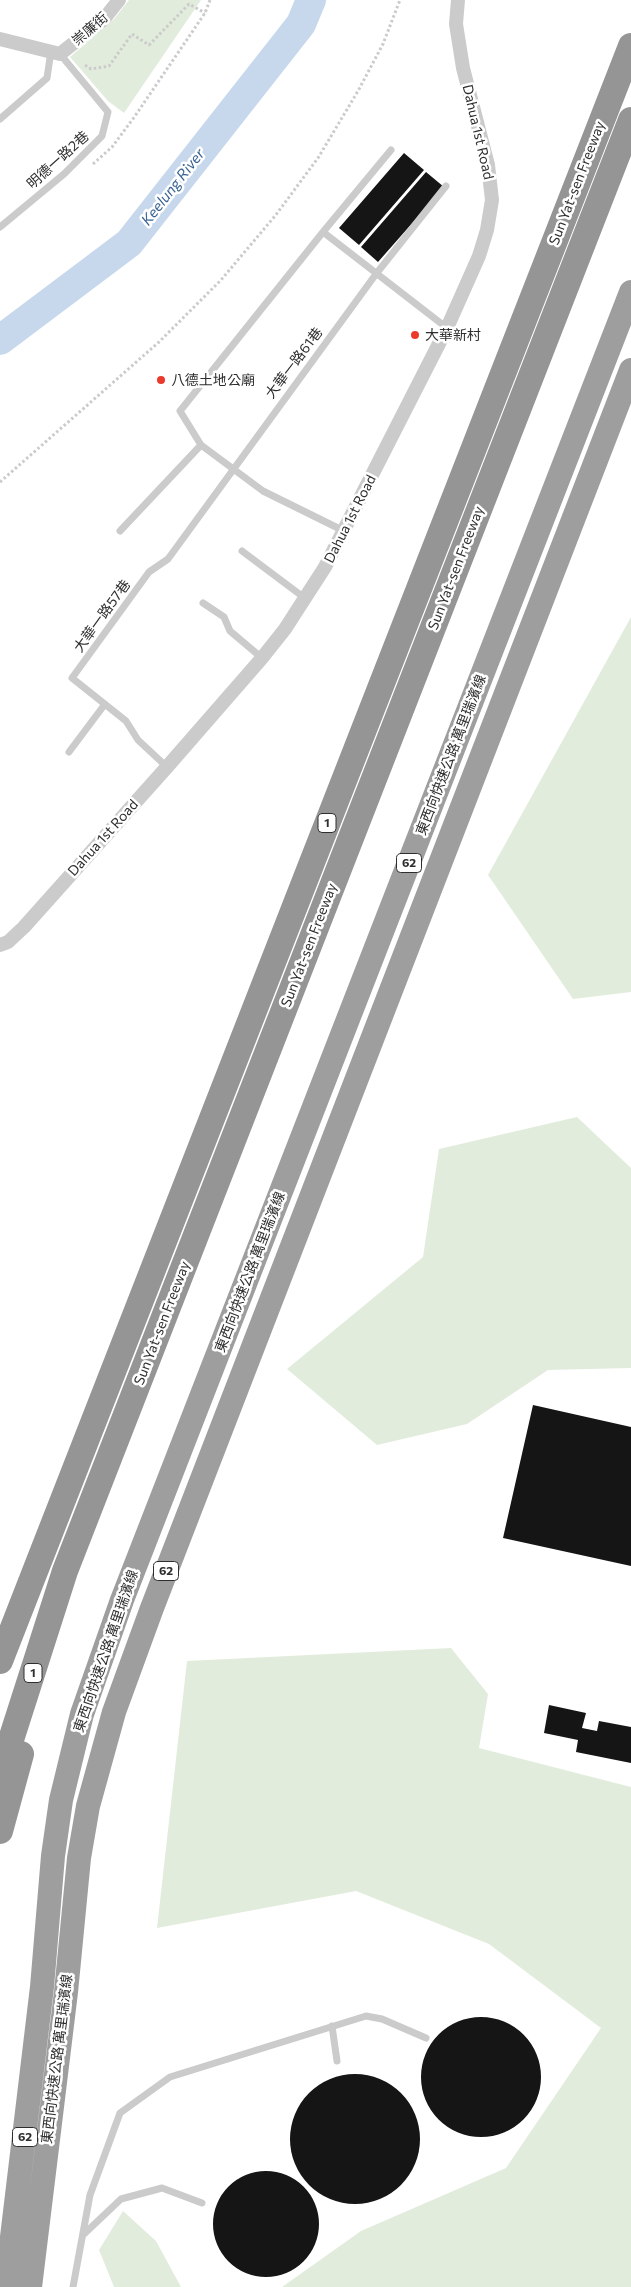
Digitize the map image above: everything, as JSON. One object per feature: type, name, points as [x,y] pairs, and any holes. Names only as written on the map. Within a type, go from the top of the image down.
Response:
[{"type":"highway","name":"Sun Yat-sen Freeway","points":[[0,1661],[631,46]]},
{"type":"highway","name":"Sun Yat-sen Freeway","points":[[0,1774],[65,1570],[631,120]]},
{"type":"highway","name":"東西向快速公路 萬里瑞濱線","points":[[6,2287],[42,1987],[52,1856],[62,1792],[82,1714],[122,1600],[631,292]]},
{"type":"highway","name":"東西向快速公路 萬里瑞濱線","points":[[30,2287],[66,1992],[79,1858],[88,1806],[114,1712],[221,1430],[631,370]]},
{"type":"highway","points":[[0,1831],[48,1656],[65,1570]]},
{"type":"highway","points":[[0,1633],[23,1600]]},
{"type":"street","name":"崇廉街","points":[[59,52],[104,19],[119,0]]},
{"type":"street","name":"Dahua 1st Road","points":[[0,945],[8,942],[24,927],[167,767],[262,658],[306,599],[344,531],[447,328],[479,256],[488,230],[492,200],[488,165],[463,68],[456,24],[458,0]]},
{"type":"street","points":[[0,39],[59,52]]},
{"type":"lane","points":[[0,119],[47,78],[59,52]]},
{"type":"lane","name":"明德一路2巷","points":[[0,227],[64,174],[102,136],[108,112],[59,52]]},
{"type":"lane","points":[[344,531],[264,491],[201,446],[180,411],[323,232],[392,150]]},
{"type":"lane","name":"大華一路61巷","points":[[232,468],[376,274],[446,186]]},
{"type":"lane","points":[[323,232],[447,328]]},
{"type":"lane","points":[[120,531],[201,446]]},
{"type":"lane","name":"大華一路57巷","points":[[167,767],[138,740],[126,721],[72,678],[149,572],[168,559],[232,468]]},
{"type":"lane","points":[[242,551],[306,599]]},
{"type":"lane","points":[[203,603],[224,617],[230,631],[262,658]]},
{"type":"lane","points":[[70,752],[105,704]]},
{"type":"lane","points":[[73,2287],[90,2195],[120,2114],[170,2077],[366,2016],[382,2019],[426,2038]]},
{"type":"lane","points":[[332,2026],[337,2061]]},
{"type":"lane","points":[[82,2236],[121,2199],[162,2188],[202,2203]]},
{"type":"path","points":[[0,482],[159,342],[221,280],[276,216],[318,158],[358,91],[383,44],[400,0]]},
{"type":"path","points":[[59,52],[90,69],[109,66],[132,34],[149,45],[189,4],[204,12]]},
{"type":"green space","points":[[129,0],[201,0],[124,113],[108,101],[70,57],[114,19]]},
{"type":"green space","points":[[631,617],[631,992],[573,999],[488,875]]},
{"type":"green space","points":[[577,1117],[631,1168],[631,1368],[548,1370],[467,1424],[377,1445],[287,1369],[423,1257],[439,1149]]},
{"type":"green space","points":[[451,1648],[488,1694],[479,1748],[631,1787],[631,2287],[282,2287],[361,2231],[506,2168],[601,2028],[489,1944],[356,1891],[157,1928],[187,1661]]},
{"type":"green space","points":[[123,2211],[156,2241],[181,2287],[114,2287],[99,2250]]},
{"type":"building","points":[[404,153],[424,170],[359,245],[339,228]]},
{"type":"building","points":[[426,172],[444,187],[378,262],[361,247]]},
{"type":"building","points":[[533,1405],[631,1427],[631,1566],[503,1538]]},
{"type":"building","points":[[549,1705],[586,1713],[582,1728],[597,1731],[599,1721],[631,1727],[631,1763],[576,1752],[578,1740],[544,1733]]},
{"type":"building","points":[[481,2017],[504,2021],[524,2034],[537,2054],[541,2077],[537,2100],[524,2120],[504,2133],[481,2137],[458,2133],[438,2120],[425,2100],[421,2077],[425,2054],[438,2034],[458,2021]]},
{"type":"building","points":[[355,2074],[380,2079],[401,2093],[415,2114],[420,2139],[415,2164],[401,2185],[380,2199],[355,2204],[330,2199],[309,2185],[295,2164],[290,2139],[295,2114],[309,2093],[330,2079]]},
{"type":"building","points":[[266,2171],[286,2175],[303,2187],[315,2204],[319,2224],[315,2244],[303,2261],[286,2273],[266,2277],[246,2273],[229,2261],[217,2244],[213,2224],[217,2204],[229,2187],[246,2175]]},
{"type":"waterway","name":"Keelung River","points":[[0,340],[129,243],[301,24],[311,0]]},
{"type":"place","name":"大華新村","points":[[415,335]]},
{"type":"place","name":"八德土地公廟","points":[[161,380]]}]
